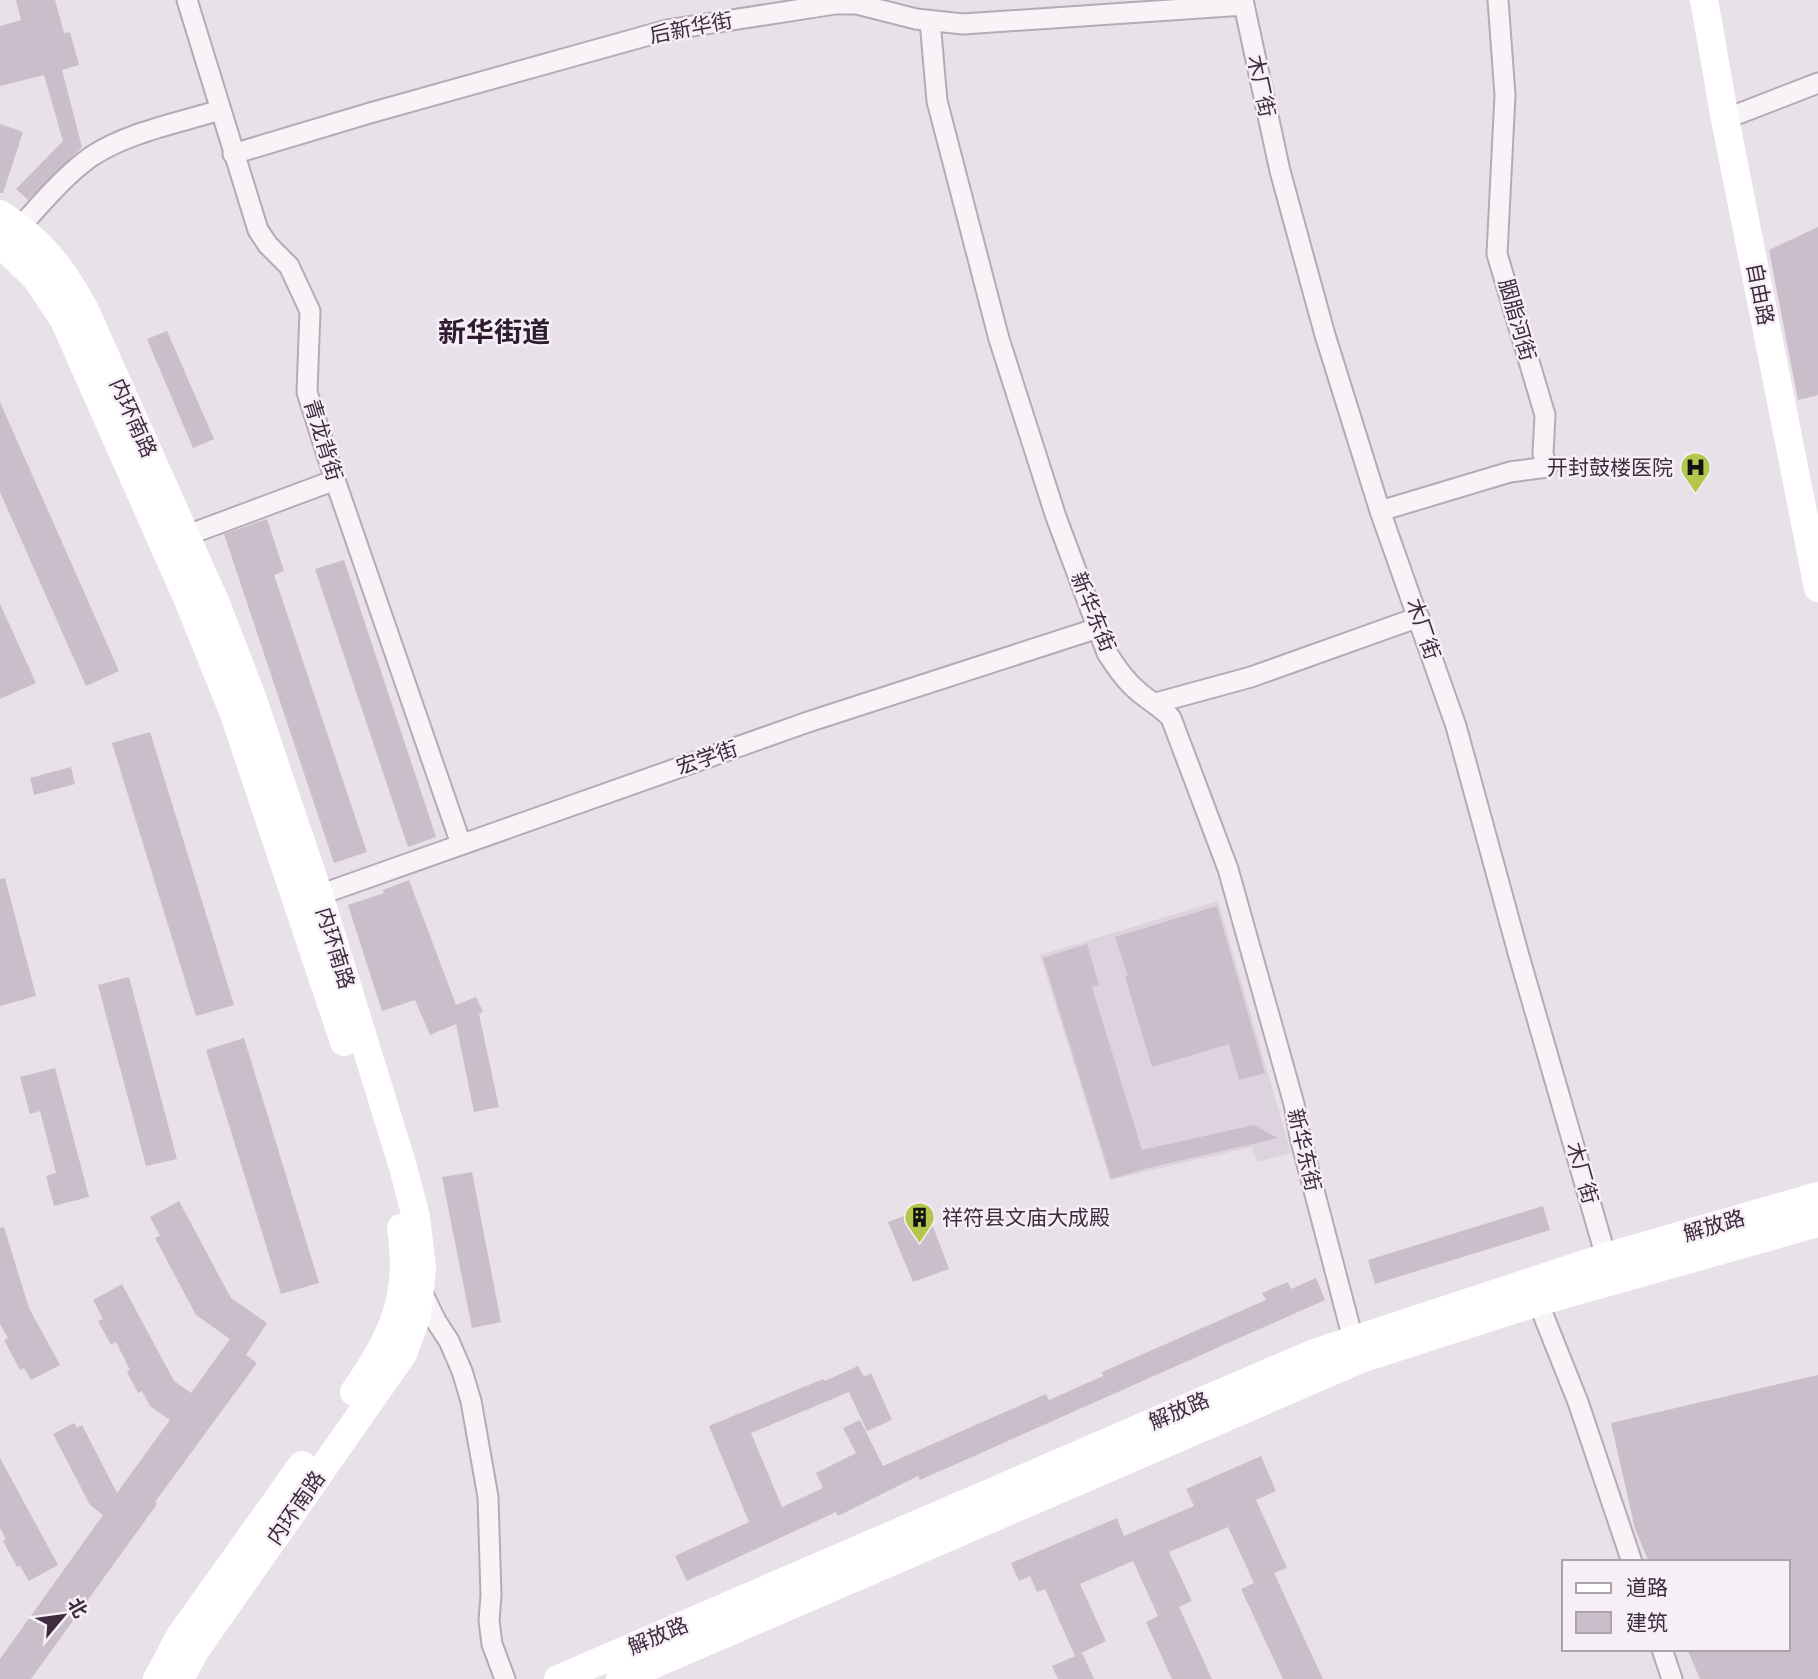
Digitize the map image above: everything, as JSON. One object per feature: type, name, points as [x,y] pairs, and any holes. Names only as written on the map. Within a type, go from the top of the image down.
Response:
[{"type":"street","name":"青龙背街","points":[[187,0],[258,230],[268,245],[289,265],[310,311],[307,391],[335,481],[461,844]]},
{"type":"street","name":"胭脂河街","points":[[1380,510],[1510,472],[1546,467],[1543,454],[1545,415],[1497,254],[1505,95],[1498,0]]},
{"type":"street","name":"自由路","points":[[1704,0],[1818,588]]},
{"type":"street","name":"后新华街","points":[[233,154],[667,30],[835,4],[857,2],[930,21],[963,24],[1244,2]]},
{"type":"street","name":"木厂街","points":[[1244,2],[1280,171],[1325,335],[1380,510],[1456,726],[1606,1257]]},
{"type":"street","name":"新华东街","points":[[930,21],[937,101],[999,339],[1056,517],[1107,653],[1119,672],[1171,718],[1228,869],[1294,1104],[1300,1137],[1353,1339]]},
{"type":"street","points":[[1725,119],[1818,83]]},
{"type":"street","points":[[6,232],[94,155],[126,139],[220,110]]},
{"type":"street","name":"内环南路","points":[[6,232],[46,251],[84,309],[217,606],[252,697],[319,895],[411,1194],[420,1235],[421,1290],[417,1315],[403,1354],[195,1651],[180,1679]]},
{"type":"street","name":"内环南路","points":[[6,232],[64,320],[188,600],[234,714],[390,1182],[402,1235],[400,1304],[388,1338],[366,1375],[180,1636],[157,1679]]},
{"type":"street","points":[[186,536],[335,481]]},
{"type":"street","points":[[1156,703],[1251,677],[1419,617]]},
{"type":"street","name":"宏学街","points":[[319,895],[808,722],[1098,628]]},
{"type":"street","name":"解放路","points":[[558,1679],[1353,1339],[1606,1257],[1818,1196]]},
{"type":"street","name":"解放路","points":[[620,1679],[1361,1359],[1538,1303],[1818,1223]]},
{"type":"street","points":[[421,1290],[456,1358],[471,1401],[488,1497],[492,1644],[505,1679]]},
{"type":"street","points":[[1538,1303],[1578,1402],[1631,1560]]},
{"type":"street","points":[[1663,1651],[1672,1679]]},
{"type":"shaded area","points":[[1218,901],[1291,1153],[1257,1162],[1252,1147],[1110,1180],[1040,955]]},
{"type":"building","points":[[16,0],[55,0],[64,33],[70,32],[79,65],[62,70],[82,147],[28,200],[16,189],[63,141],[44,75],[0,86],[0,26],[21,20]]},
{"type":"building","points":[[0,124],[23,132],[3,193],[0,193]]},
{"type":"building","points":[[1818,227],[1818,395],[1798,400],[1769,250]]},
{"type":"building","points":[[167,331],[214,439],[193,448],[147,339]]},
{"type":"building","points":[[0,402],[119,671],[86,686],[0,492]]},
{"type":"building","points":[[267,519],[284,571],[274,575],[367,852],[334,863],[224,534]]},
{"type":"building","points":[[344,560],[436,837],[408,847],[315,569]]},
{"type":"building","points":[[0,604],[36,683],[0,699]]},
{"type":"building","points":[[150,732],[234,1005],[196,1016],[112,743]]},
{"type":"building","points":[[71,767],[75,784],[34,795],[30,778]]},
{"type":"building","points":[[5,878],[36,996],[0,1006],[0,879]]},
{"type":"building","points":[[409,880],[456,1005],[476,997],[483,1012],[479,1014],[499,1107],[474,1112],[456,1024],[430,1035],[415,1000],[382,1011],[348,905],[384,893],[383,890]]},
{"type":"building","points":[[1217,906],[1265,1073],[1239,1080],[1229,1044],[1152,1067],[1115,937]]},
{"type":"building","points":[[1087,944],[1099,985],[1092,987],[1142,1150],[1254,1125],[1278,1138],[1111,1179],[1043,958]]},
{"type":"building","points":[[129,977],[177,1159],[146,1166],[98,985]]},
{"type":"building","points":[[244,1038],[319,1283],[281,1294],[206,1050]]},
{"type":"building","points":[[55,1068],[89,1197],[54,1206],[46,1176],[56,1173],[40,1111],[30,1114],[20,1077]]},
{"type":"building","points":[[472,1172],[501,1322],[472,1328],[442,1177]]},
{"type":"building","points":[[179,1201],[231,1298],[267,1323],[246,1355],[257,1363],[155,1502],[157,1504],[31,1679],[0,1679],[0,1659],[103,1515],[90,1505],[53,1434],[74,1423],[77,1428],[82,1425],[117,1493],[170,1420],[150,1406],[142,1391],[138,1393],[116,1342],[111,1345],[98,1321],[103,1319],[93,1300],[122,1284],[174,1381],[191,1393],[230,1339],[196,1315],[155,1238],[160,1236],[150,1217]]},
{"type":"building","points":[[1543,1206],[1550,1230],[1375,1284],[1368,1260]]},
{"type":"building","name":"祥符县文庙大成殿","points":[[926,1208],[949,1269],[913,1282],[888,1222]]},
{"type":"building","points":[[4,1227],[29,1308],[60,1365],[31,1380],[24,1368],[20,1370],[4,1340],[8,1338],[0,1324],[0,1228]]},
{"type":"building","points":[[1316,1278],[1325,1300],[920,1480],[918,1476],[838,1516],[836,1512],[687,1581],[675,1556],[749,1522],[709,1426],[858,1366],[864,1377],[871,1373],[892,1420],[867,1431],[849,1392],[751,1433],[782,1507],[823,1488],[816,1473],[856,1453],[843,1428],[860,1420],[883,1466],[1046,1394],[1049,1400],[1103,1376],[1102,1372],[1266,1300],[1262,1293],[1288,1282],[1291,1289]]},
{"type":"building","points":[[1818,1375],[1818,1679],[1700,1679],[1688,1651],[1790,1651],[1790,1560],[1648,1560],[1635,1529],[1611,1423]]},
{"type":"building","points":[[1261,1456],[1276,1491],[1256,1500],[1287,1568],[1274,1573],[1323,1679],[1283,1679],[1241,1589],[1254,1583],[1228,1527],[1169,1552],[1192,1601],[1179,1607],[1212,1679],[1172,1679],[1146,1622],[1158,1616],[1133,1561],[1080,1584],[1106,1641],[1075,1656],[1045,1589],[1037,1592],[1030,1576],[1019,1581],[1011,1563],[1117,1518],[1124,1536],[1194,1506],[1186,1489]]},
{"type":"building","points":[[0,1458],[58,1565],[29,1581],[20,1566],[17,1567],[3,1541],[6,1539],[0,1528]]},
{"type":"building","points":[[1082,1653],[1094,1679],[1058,1679],[1052,1666]]},
{"type":"place","name":"开封鼓楼医院","points":[[1696,495]]},
{"type":"place","name":"祥符县文庙大成殿","points":[[919,1245]]},
{"type":"district","name":"新华街道","points":[[494,332]]}]
